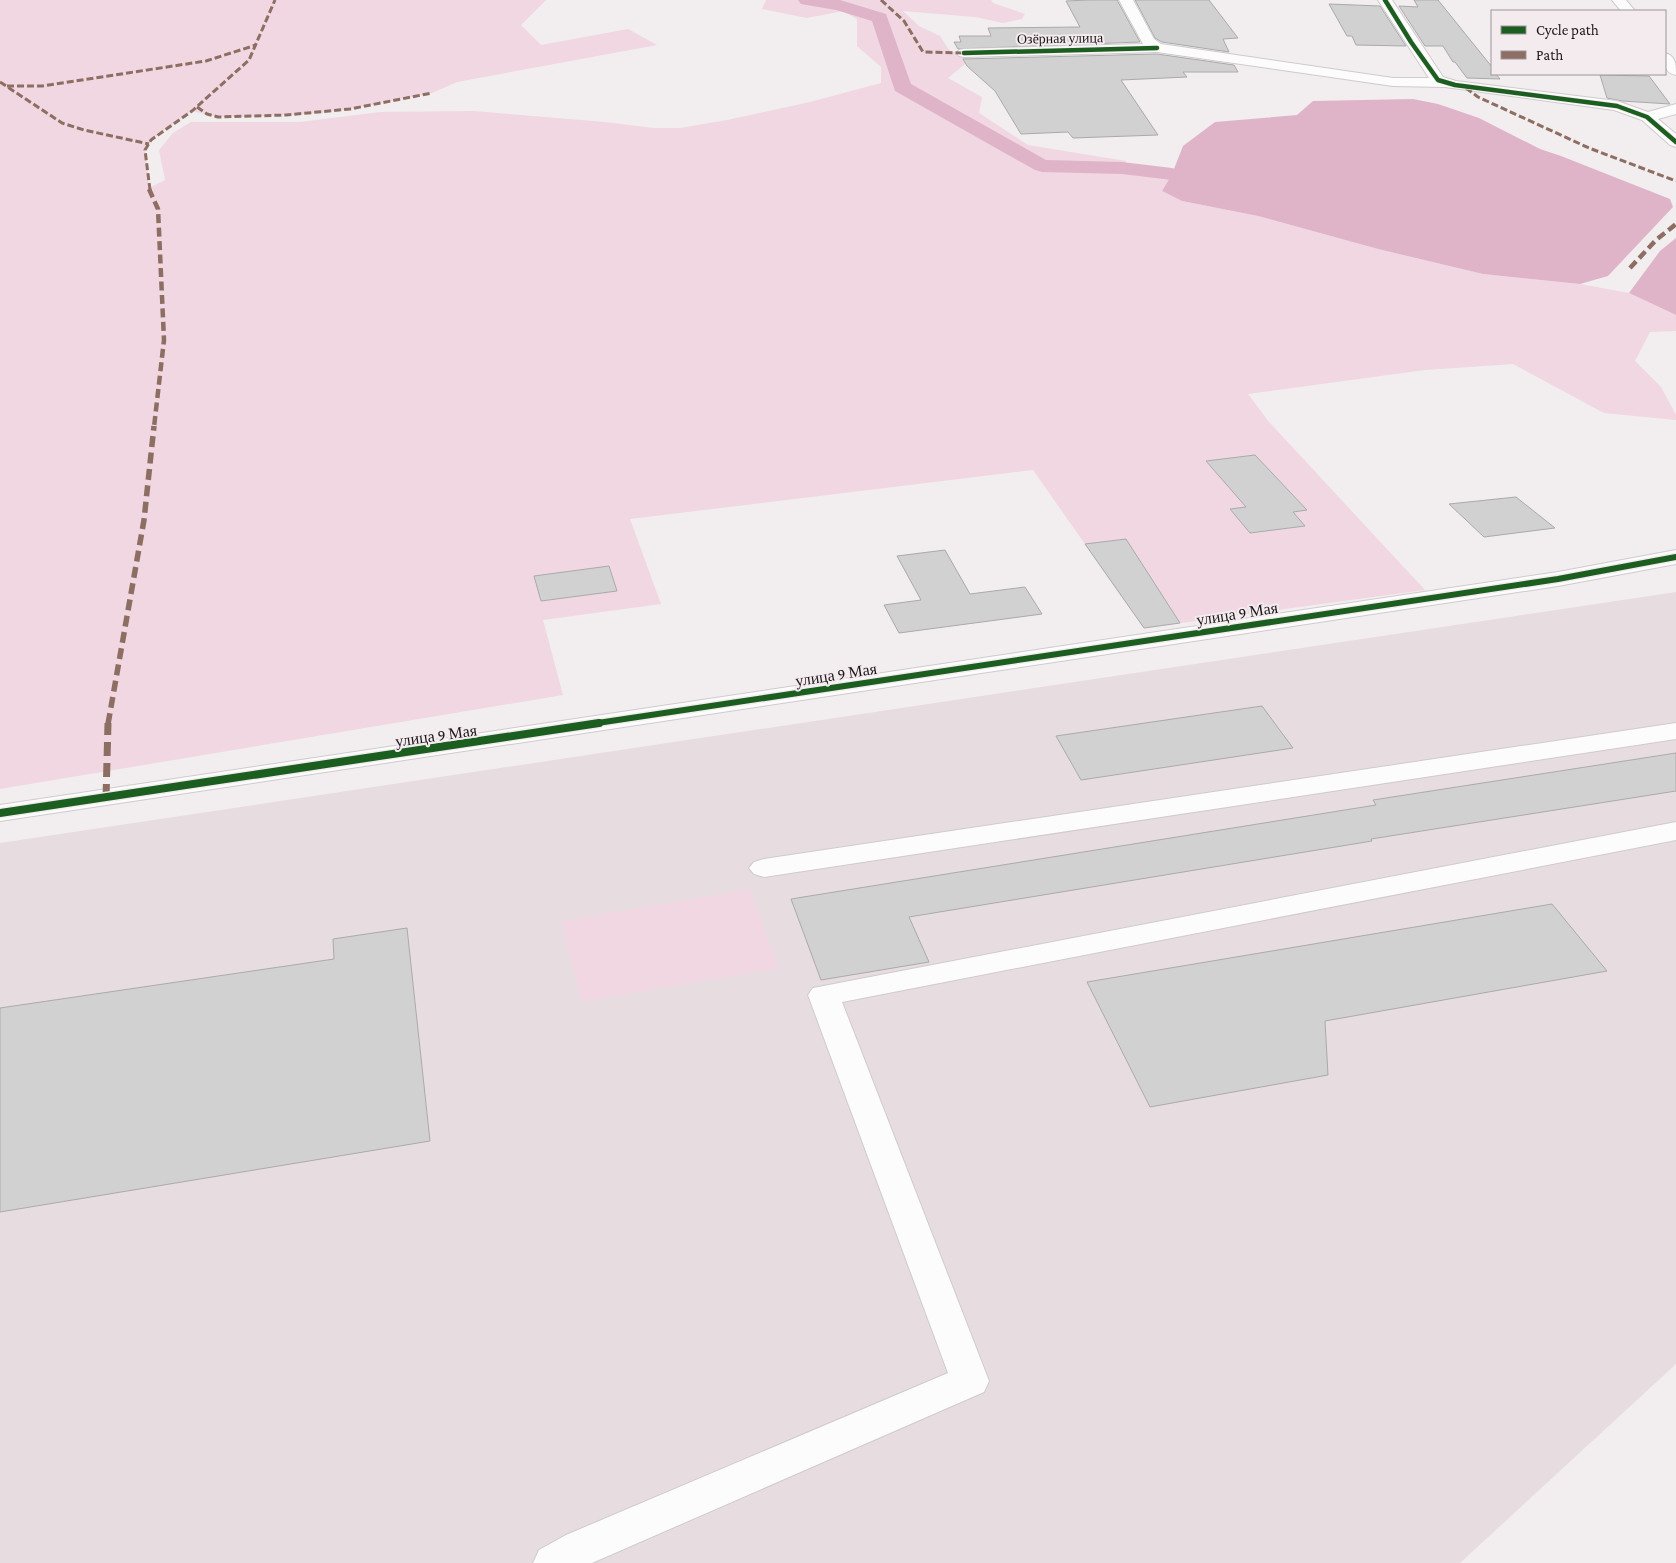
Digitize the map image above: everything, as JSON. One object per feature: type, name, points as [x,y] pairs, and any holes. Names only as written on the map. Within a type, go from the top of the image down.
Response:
[{"type":"street","points":[[1126,0],[1148,41],[1157,48]]},
{"type":"street","points":[[1386,0],[1435,77],[1443,83]]},
{"type":"street","points":[[1619,0],[1627,10]]},
{"type":"street","name":"Озёрная улица","points":[[964,53],[1157,48],[1393,82],[1443,83],[1602,103],[1647,117]]},
{"type":"street","points":[[1666,58],[1676,71]]},
{"type":"street","points":[[1647,117],[1676,108]]},
{"type":"street","points":[[1647,117],[1676,142]]},
{"type":"street","name":"улица 9 Мая","points":[[0,813],[1558,579],[1676,557]]},
{"type":"street","points":[[764,868],[1676,731]]},
{"type":"street","points":[[554,1563],[581,1548],[970,1381],[824,995],[1676,831]]},
{"type":"shaded area","points":[[0,0],[546,0],[521,25],[541,45],[628,29],[657,45],[457,82],[432,93],[350,109],[319,113],[248,117],[218,117],[192,111],[151,140],[145,150],[149,188],[165,180],[159,150],[173,133],[191,122],[300,122],[380,112],[473,111],[653,128],[680,128],[810,102],[881,83],[881,67],[857,46],[857,19],[843,11],[807,18],[762,9],[766,0],[991,0],[993,3],[1025,14],[1022,19],[1003,23],[975,17],[903,11],[919,26],[940,36],[950,51],[969,56],[964,65],[948,78],[982,97],[979,113],[1028,145],[1126,161],[1123,168],[1172,174],[1162,191],[1182,201],[1258,216],[1378,249],[1483,274],[1580,284],[1629,293],[1676,315],[1676,331],[1650,332],[1635,361],[1661,387],[1676,415],[1676,420],[1604,413],[1513,364],[1425,370],[1248,394],[1269,422],[1425,590],[1144,628],[1033,470],[630,519],[661,604],[543,620],[563,695],[0,789]]},
{"type":"shaded area","points":[[1413,99],[1438,104],[1479,118],[1540,149],[1670,199],[1673,207],[1608,276],[1580,284],[1483,274],[1378,249],[1258,216],[1182,201],[1162,191],[1172,174],[1183,146],[1215,122],[1297,115],[1313,101]]},
{"type":"shaded area","points":[[1676,238],[1676,315],[1629,293],[1660,251]]},
{"type":"shaded area","points":[[1676,592],[1676,1364],[1460,1563],[0,1563],[0,843]]},
{"type":"shaded area","points":[[750,889],[779,968],[581,1002],[561,921]]},
{"type":"building","points":[[1117,0],[1140,42],[958,49],[954,42],[961,42],[959,36],[991,36],[988,28],[1080,27],[1066,1]]},
{"type":"building","points":[[1135,0],[1209,0],[1238,38],[1223,39],[1229,52],[1162,42],[1155,38]]},
{"type":"building","points":[[1414,0],[1438,0],[1491,66],[1491,75],[1497,75],[1500,79],[1467,78],[1455,62],[1453,62],[1443,46],[1425,46],[1399,6],[1418,7]]},
{"type":"building","points":[[1329,4],[1380,6],[1406,46],[1356,45],[1352,36],[1347,36]]},
{"type":"building","points":[[1157,54],[1234,65],[1238,72],[1183,72],[1187,77],[1121,80],[1158,135],[1073,138],[1068,132],[1021,134],[995,91],[967,66],[963,59]]},
{"type":"building","points":[[1600,75],[1649,76],[1670,104],[1622,101],[1607,98]]},
{"type":"building","points":[[1255,455],[1307,510],[1293,512],[1305,526],[1250,533],[1230,509],[1246,507],[1206,461]]},
{"type":"building","points":[[1516,497],[1555,528],[1484,537],[1449,504]]},
{"type":"building","points":[[1126,539],[1180,623],[1144,628],[1085,544]]},
{"type":"building","points":[[945,550],[970,594],[1025,587],[1042,614],[899,633],[884,605],[921,600],[897,556]]},
{"type":"building","points":[[609,566],[617,591],[541,601],[534,576]]},
{"type":"building","points":[[1262,706],[1293,748],[1081,780],[1056,736]]},
{"type":"building","points":[[1676,753],[1676,791],[1371,839],[1372,841],[909,917],[929,962],[821,980],[791,899],[1376,805],[1373,800]]},
{"type":"building","points":[[1552,904],[1607,971],[1325,1021],[1328,1075],[1150,1107],[1087,982]]},
{"type":"building","points":[[407,928],[430,1141],[0,1212],[0,1008],[334,959],[333,939]]},
{"type":"waterway","points":[[807,0],[839,5],[880,18],[902,87],[1042,166],[1122,168],[1172,174]]},
{"type":"marked path","points":[[106,798],[107,730],[144,520],[164,340],[158,209],[149,188],[145,150],[151,140],[192,111],[249,60],[275,0]]},
{"type":"marked path","points":[[881,0],[904,21],[923,52],[964,53]]},
{"type":"marked path","points":[[7,86],[42,86],[206,61],[256,45]]},
{"type":"marked path","points":[[0,82],[62,123],[84,130],[149,144]]},
{"type":"marked path","points":[[1466,88],[1478,97],[1589,148],[1676,181]]},
{"type":"marked path","points":[[197,107],[207,114],[218,117],[286,115],[350,109],[432,93]]},
{"type":"marked path","points":[[1630,268],[1656,240],[1676,224]]},
{"type":"cycle path","points":[[1385,0],[1411,42],[1438,80],[1455,85],[1617,106],[1647,117],[1676,142]]},
{"type":"cycle path","points":[[964,53],[1157,48]]},
{"type":"cycle path","points":[[0,813],[1558,579],[1676,557]]}]
